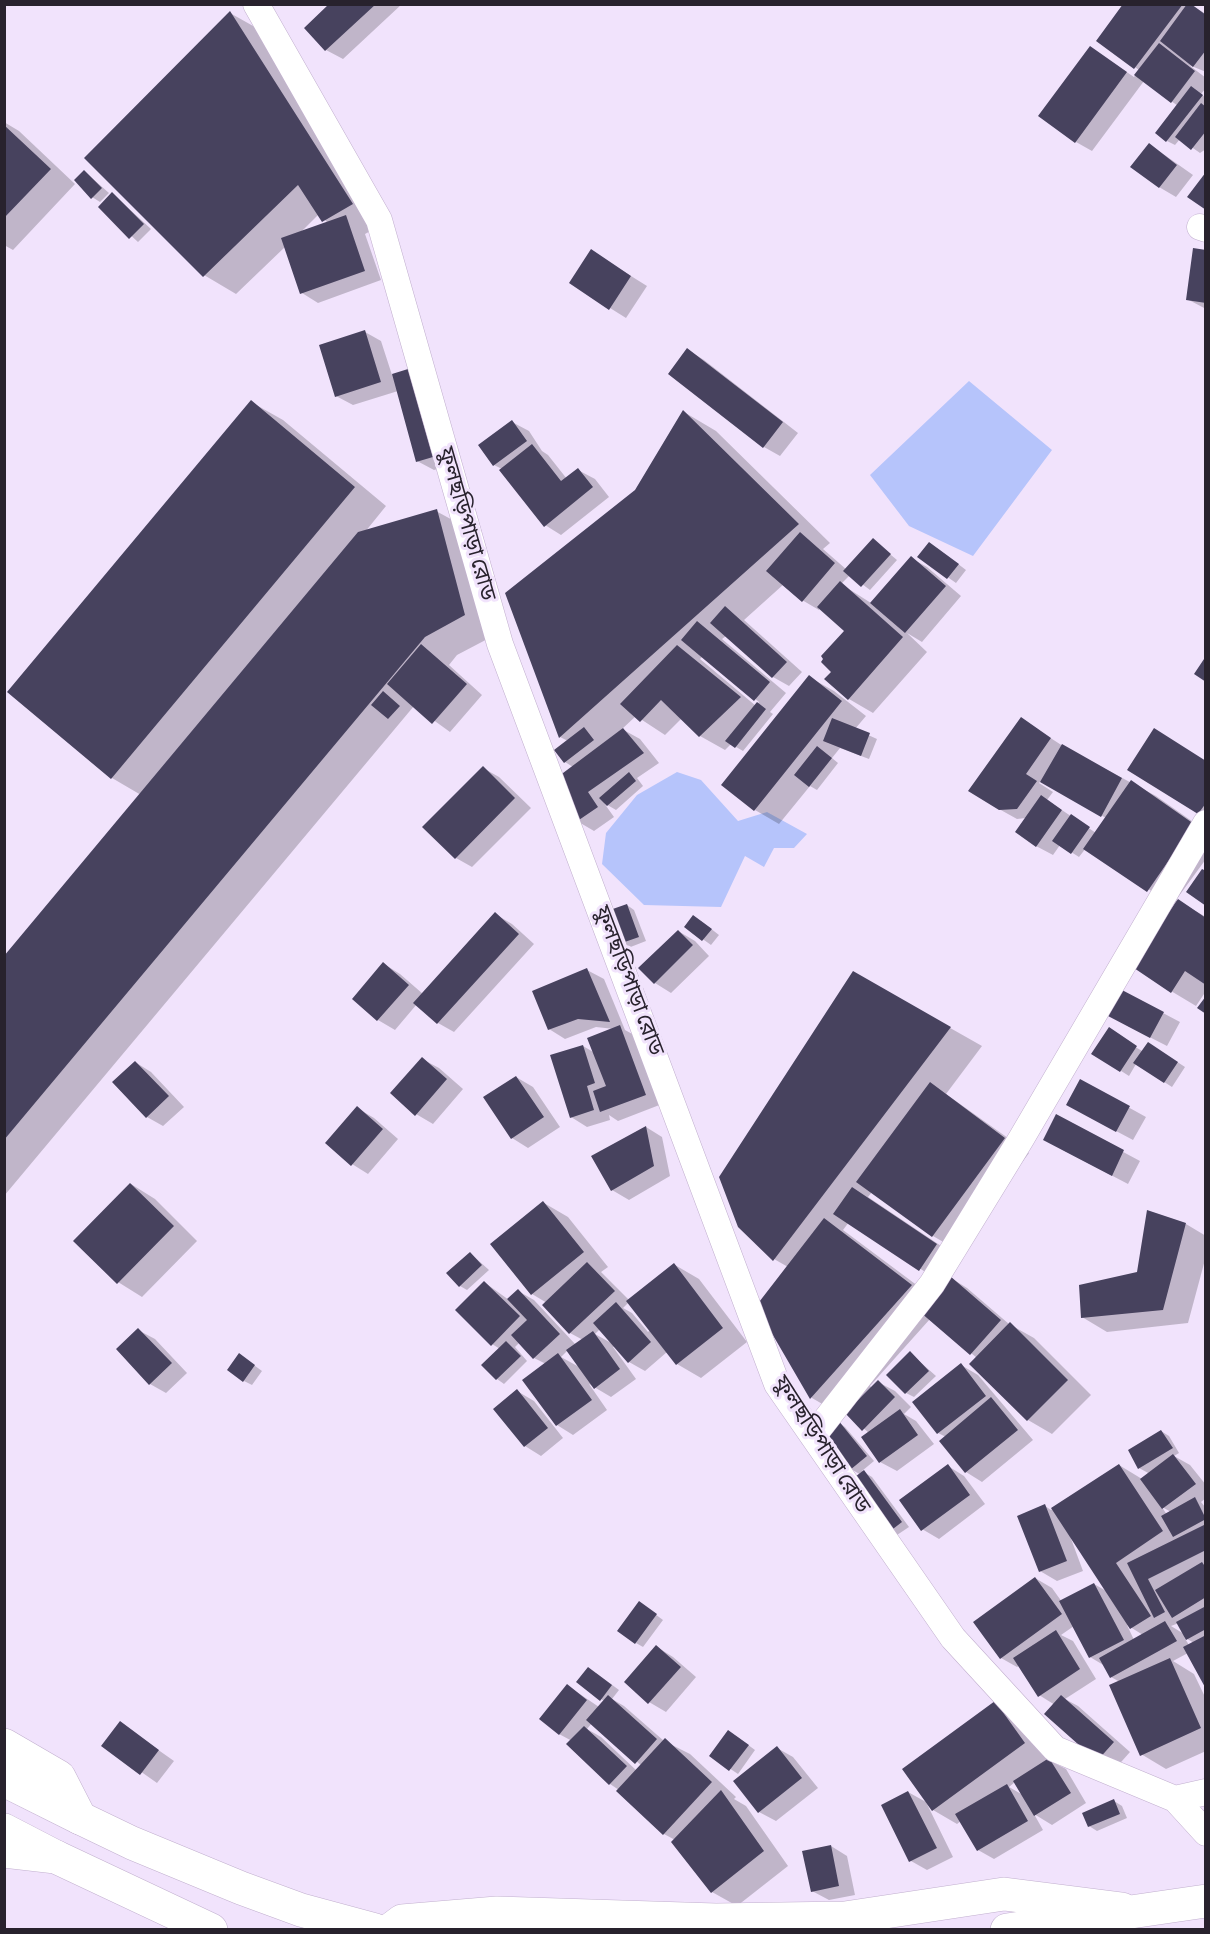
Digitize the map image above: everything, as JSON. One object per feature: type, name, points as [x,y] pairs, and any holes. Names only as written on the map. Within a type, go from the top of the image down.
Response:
[{"type":"main road","points":[[4,1746],[59,1777],[80,1818]]},
{"type":"main road","points":[[4,1780],[132,1843],[191,1868],[301,1910],[389,1927],[497,1913],[716,1920],[845,1918],[1004,1894],[1139,1911]]},
{"type":"main road","points":[[4,1830],[56,1857],[211,1929]]},
{"type":"main road","points":[[4,1851],[56,1857]]},
{"type":"main road","points":[[1007,1929],[1206,1901]]},
{"type":"street","name":"ফুলছড়িপাড়া রোড","points":[[256,4],[379,220],[500,644],[777,1384],[952,1638],[1055,1749],[1175,1799]]},
{"type":"street","points":[[813,1436],[932,1284],[1021,1139],[1206,823]]},
{"type":"street","points":[[1206,1792],[1175,1799],[1206,1833]]},
{"type":"water","points":[[969,381],[1052,450],[973,556],[909,526],[870,475]]},
{"type":"water","points":[[677,772],[701,780],[738,821],[767,812],[807,834],[794,848],[774,848],[764,867],[745,856],[721,907],[644,905],[602,864],[606,833],[637,795]]},
{"type":"building","points":[[329,4],[376,4],[325,51],[304,28]]},
{"type":"building","points":[[1123,4],[1183,4],[1134,69],[1096,41]]},
{"type":"building","points":[[1187,4],[1191,4],[1206,15],[1206,50],[1193,67],[1160,41]]},
{"type":"building","points":[[230,11],[353,204],[322,222],[298,185],[203,277],[84,158]]},
{"type":"building","points":[[1159,43],[1195,71],[1171,103],[1134,75]]},
{"type":"building","points":[[1090,46],[1127,72],[1075,143],[1038,116]]},
{"type":"building","points":[[1191,86],[1203,95],[1166,142],[1155,133]]},
{"type":"building","points":[[1201,103],[1206,107],[1206,131],[1191,150],[1175,137]]},
{"type":"building","points":[[4,125],[51,169],[4,218]]},
{"type":"building","points":[[1149,143],[1177,165],[1159,188],[1130,167]]},
{"type":"building","points":[[84,170],[102,188],[91,199],[74,180]]},
{"type":"building","points":[[1206,172],[1206,210],[1187,197]]},
{"type":"building","points":[[112,192],[144,224],[129,239],[98,207]]},
{"type":"building","points":[[346,215],[365,271],[300,294],[281,238]]},
{"type":"building","points":[[1193,248],[1206,250],[1206,303],[1186,300]]},
{"type":"building","points":[[591,249],[631,276],[609,310],[569,283]]},
{"type":"building","points":[[365,330],[381,382],[335,397],[319,345]]},
{"type":"building","points":[[687,348],[783,422],[763,448],[668,374]]},
{"type":"building","points":[[408,369],[433,457],[416,462],[392,374]]},
{"type":"building","points":[[251,400],[355,487],[111,779],[7,692]]},
{"type":"building","points":[[683,410],[799,524],[559,738],[505,593],[635,490]]},
{"type":"building","points":[[512,420],[527,441],[493,466],[478,445]]},
{"type":"building","points":[[532,444],[561,481],[578,468],[593,487],[544,527],[499,470]]},
{"type":"building","points":[[437,509],[465,615],[425,637],[4,1140],[4,956],[358,532]]},
{"type":"building","points":[[800,532],[835,563],[802,602],[766,571]]},
{"type":"building","points":[[873,538],[891,554],[861,587],[843,571]]},
{"type":"building","points":[[929,542],[959,564],[947,579],[917,557]]},
{"type":"building","points":[[911,556],[946,586],[905,633],[870,603]]},
{"type":"building","points":[[840,581],[903,637],[848,700],[824,679],[831,672],[821,662],[823,659],[821,656],[844,631],[817,607]]},
{"type":"building","points":[[725,606],[787,662],[772,678],[710,623]]},
{"type":"building","points":[[697,621],[770,682],[754,701],[681,640]]},
{"type":"building","points":[[421,644],[467,684],[432,724],[387,684]]},
{"type":"building","points":[[677,645],[741,697],[699,737],[661,700],[640,722],[620,704]]},
{"type":"building","points":[[1206,656],[1206,682],[1194,674]]},
{"type":"building","points":[[809,675],[842,701],[754,811],[721,785]]},
{"type":"building","points":[[383,691],[400,706],[388,719],[371,705]]},
{"type":"building","points":[[757,702],[766,709],[735,748],[725,741]]},
{"type":"building","points":[[1021,717],[1051,738],[1026,774],[1037,781],[1017,809],[999,810],[968,791]]},
{"type":"building","points":[[832,718],[870,733],[861,756],[823,741]]},
{"type":"building","points":[[584,727],[594,740],[564,763],[554,750]]},
{"type":"building","points":[[623,728],[644,753],[588,792],[598,807],[576,822],[559,776]]},
{"type":"building","points":[[1154,728],[1206,761],[1206,803],[1198,814],[1127,770]]},
{"type":"building","points":[[1062,744],[1122,778],[1101,817],[1040,782]]},
{"type":"building","points":[[817,746],[832,758],[809,787],[794,775]]},
{"type":"building","points":[[483,766],[515,798],[455,859],[422,827]]},
{"type":"building","points":[[629,772],[636,781],[607,806],[599,798]]},
{"type":"building","points":[[1131,780],[1194,824],[1147,892],[1083,849]]},
{"type":"building","points":[[1041,795],[1062,810],[1036,847],[1015,832]]},
{"type":"building","points":[[1071,814],[1090,827],[1071,854],[1052,841]]},
{"type":"building","points":[[1202,869],[1206,871],[1206,906],[1186,892]]},
{"type":"building","points":[[1178,899],[1206,918],[1206,985],[1185,971],[1171,993],[1131,966]]},
{"type":"building","points":[[627,904],[639,937],[619,944],[607,911]]},
{"type":"building","points":[[495,912],[519,934],[437,1024],[413,1003]]},
{"type":"building","points":[[693,915],[712,929],[702,941],[684,927]]},
{"type":"building","points":[[678,930],[693,945],[654,984],[638,968]]},
{"type":"building","points":[[383,962],[409,985],[377,1021],[352,999]]},
{"type":"building","points":[[587,968],[610,1022],[578,1019],[548,1030],[532,991]]},
{"type":"building","points":[[853,971],[951,1027],[773,1261],[738,1227],[719,1177]]},
{"type":"building","points":[[1122,990],[1164,1012],[1150,1038],[1108,1016]]},
{"type":"building","points":[[1206,996],[1206,1014],[1197,1008]]},
{"type":"building","points":[[620,1025],[646,1095],[600,1112],[593,1091],[606,1086],[587,1038]]},
{"type":"building","points":[[1109,1027],[1137,1046],[1120,1072],[1091,1054]]},
{"type":"building","points":[[1148,1042],[1178,1062],[1164,1083],[1133,1063]]},
{"type":"building","points":[[583,1045],[595,1083],[587,1086],[594,1110],[570,1118],[550,1055]]},
{"type":"building","points":[[422,1057],[447,1079],[415,1116],[390,1093]]},
{"type":"building","points":[[135,1061],[169,1096],[146,1118],[112,1082]]},
{"type":"building","points":[[516,1076],[544,1117],[511,1139],[483,1097]]},
{"type":"building","points":[[1080,1079],[1130,1106],[1116,1132],[1066,1105]]},
{"type":"building","points":[[930,1082],[1005,1138],[932,1237],[856,1182]]},
{"type":"building","points":[[357,1106],[383,1129],[351,1166],[325,1143]]},
{"type":"building","points":[[1056,1114],[1124,1150],[1112,1176],[1043,1140]]},
{"type":"building","points":[[646,1126],[654,1166],[611,1191],[591,1156]]},
{"type":"building","points":[[130,1183],[174,1226],[117,1284],[73,1241]]},
{"type":"building","points":[[852,1187],[937,1244],[919,1271],[833,1214]]},
{"type":"building","points":[[543,1201],[584,1252],[531,1295],[490,1244]]},
{"type":"building","points":[[1147,1210],[1186,1223],[1163,1310],[1081,1318],[1079,1285],[1137,1272]]},
{"type":"building","points":[[824,1218],[912,1285],[810,1399],[756,1306]]},
{"type":"building","points":[[470,1252],[482,1265],[459,1287],[446,1273]]},
{"type":"building","points":[[587,1262],[615,1291],[569,1334],[542,1305]]},
{"type":"building","points":[[674,1263],[723,1328],[676,1365],[626,1301]]},
{"type":"building","points":[[950,1276],[1001,1320],[970,1355],[920,1312]]},
{"type":"building","points":[[484,1281],[520,1316],[491,1346],[455,1310]]},
{"type":"building","points":[[518,1289],[560,1334],[533,1359],[511,1335],[527,1320],[507,1299]]},
{"type":"building","points":[[616,1302],[651,1342],[628,1363],[593,1323]]},
{"type":"building","points":[[1010,1322],[1068,1380],[1027,1421],[969,1364]]},
{"type":"building","points":[[138,1328],[172,1363],[149,1385],[116,1349]]},
{"type":"building","points":[[593,1331],[620,1369],[594,1389],[566,1350]]},
{"type":"building","points":[[506,1341],[521,1356],[496,1380],[481,1365]]},
{"type":"building","points":[[910,1351],[929,1371],[905,1394],[886,1375]]},
{"type":"building","points":[[239,1353],[255,1365],[243,1382],[227,1370]]},
{"type":"building","points":[[558,1353],[592,1400],[556,1426],[522,1380]]},
{"type":"building","points":[[961,1363],[986,1396],[937,1434],[912,1402]]},
{"type":"building","points":[[878,1380],[895,1397],[862,1431],[845,1413]]},
{"type":"building","points":[[517,1389],[548,1428],[524,1447],[493,1409]]},
{"type":"building","points":[[991,1397],[1018,1430],[965,1473],[939,1441]]},
{"type":"building","points":[[900,1409],[918,1435],[879,1463],[861,1437]]},
{"type":"building","points":[[838,1420],[867,1456],[850,1470],[821,1435]]},
{"type":"building","points":[[1161,1430],[1173,1448],[1138,1469],[1128,1450]]},
{"type":"building","points":[[1173,1454],[1196,1484],[1162,1509],[1140,1479]]},
{"type":"building","points":[[948,1464],[970,1495],[921,1531],[899,1500]]},
{"type":"building","points":[[1119,1464],[1163,1531],[1116,1563],[1151,1616],[1130,1629],[1051,1508]]},
{"type":"building","points":[[864,1470],[902,1522],[889,1532],[851,1480]]},
{"type":"building","points":[[1195,1497],[1206,1519],[1173,1537],[1161,1516]]},
{"type":"building","points":[[1045,1504],[1067,1561],[1039,1572],[1017,1516]]},
{"type":"building","points":[[1206,1524],[1206,1550],[1148,1579],[1165,1612],[1154,1618],[1127,1563]]},
{"type":"building","points":[[1202,1562],[1206,1568],[1206,1597],[1172,1618],[1155,1590]]},
{"type":"building","points":[[1035,1577],[1062,1614],[1000,1659],[973,1622]]},
{"type":"building","points":[[1094,1583],[1124,1640],[1089,1658],[1059,1601]]},
{"type":"building","points":[[639,1601],[657,1614],[635,1644],[617,1631]]},
{"type":"building","points":[[1206,1606],[1206,1629],[1186,1640],[1176,1622]]},
{"type":"building","points":[[1165,1621],[1177,1641],[1110,1678],[1099,1658]]},
{"type":"building","points":[[1056,1630],[1080,1669],[1038,1697],[1013,1658]]},
{"type":"building","points":[[1206,1635],[1206,1689],[1183,1647]]},
{"type":"building","points":[[656,1645],[681,1667],[648,1704],[624,1682]]},
{"type":"building","points":[[1170,1658],[1201,1728],[1140,1756],[1109,1685]]},
{"type":"building","points":[[588,1667],[612,1685],[600,1701],[576,1682]]},
{"type":"building","points":[[567,1684],[587,1700],[559,1735],[539,1719]]},
{"type":"building","points":[[608,1695],[657,1739],[635,1764],[586,1720]]},
{"type":"building","points":[[1061,1695],[1114,1742],[1097,1761],[1044,1714]]},
{"type":"building","points":[[995,1701],[1025,1743],[932,1811],[902,1769]]},
{"type":"building","points":[[120,1721],[159,1750],[140,1775],[101,1746]]},
{"type":"building","points":[[584,1726],[627,1766],[609,1785],[566,1744]]},
{"type":"building","points":[[728,1730],[749,1745],[729,1771],[709,1756]]},
{"type":"building","points":[[665,1738],[712,1782],[663,1835],[616,1791]]},
{"type":"building","points":[[777,1746],[802,1778],[758,1813],[733,1781]]},
{"type":"building","points":[[1049,1758],[1071,1793],[1034,1816],[1013,1781]]},
{"type":"building","points":[[1007,1784],[1028,1821],[977,1851],[955,1814]]},
{"type":"building","points":[[721,1790],[764,1851],[711,1893],[671,1842]]},
{"type":"building","points":[[908,1791],[937,1848],[909,1862],[881,1805]]},
{"type":"building","points":[[1114,1799],[1120,1814],[1088,1827],[1082,1813]]},
{"type":"building","points":[[831,1845],[839,1886],[811,1892],[802,1851]]}]
